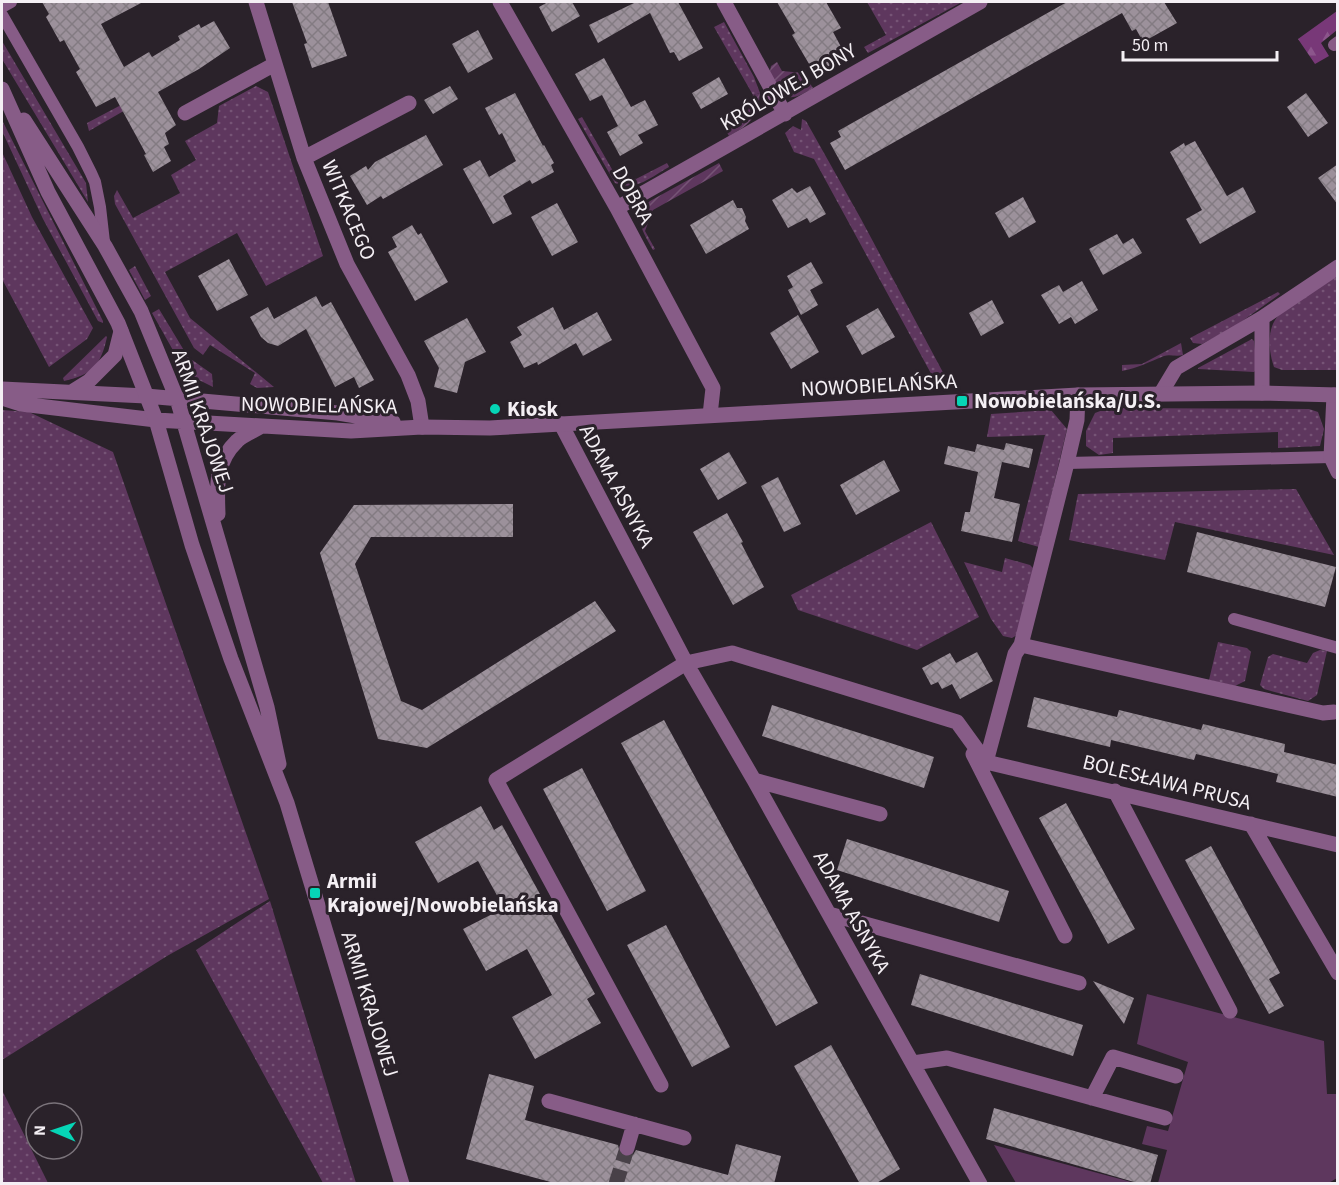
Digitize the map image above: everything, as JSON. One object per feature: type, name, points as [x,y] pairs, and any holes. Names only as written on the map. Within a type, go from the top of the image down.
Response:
[{"type":"street","name":"WITKACEGO","points":[[256,2],[304,158],[347,264],[408,375],[418,401],[422,427]]},
{"type":"street","name":"DOBRA","points":[[500,2],[617,208],[712,388],[710,415]]},
{"type":"street","points":[[724,2],[785,114]]},
{"type":"street","name":"KRÓLOWEJ BONY","points":[[617,208],[980,2]]},
{"type":"street","points":[[185,113],[275,64]]},
{"type":"street","name":"ARMII KRAJOWEJ","points":[[2,88],[105,246],[141,311],[177,399],[267,706],[287,802]]},
{"type":"street","name":"ARMII KRAJOWEJ","points":[[2,88],[48,192],[121,331],[156,420],[192,545],[228,649],[287,802],[402,1184]]},
{"type":"street","points":[[304,158],[409,103]]},
{"type":"street","points":[[1161,393],[1176,368],[1262,318],[1338,267]]},
{"type":"street","points":[[1262,318],[1262,393]]},
{"type":"street","points":[[72,392],[89,381],[115,355],[121,331]]},
{"type":"street","name":"NOWOBIELAŃSKA","points":[[2,389],[146,396],[338,413],[422,427]]},
{"type":"street","points":[[986,762],[1016,654],[1021,645],[1067,463],[1077,420],[1078,394]]},
{"type":"street","name":"NOWOBIELAŃSKA","points":[[2,398],[21,404],[185,423],[351,431],[422,427],[490,428],[1078,394],[1336,395]]},
{"type":"street","points":[[1336,395],[1330,457],[1338,472]]},
{"type":"street","name":"ADAMA ASNYKA","points":[[561,424],[686,663],[980,1184]]},
{"type":"street","points":[[218,538],[217,477],[223,458],[237,440],[262,426]]},
{"type":"street","points":[[1021,645],[1323,713],[1336,708]]},
{"type":"street","points":[[661,1085],[496,780],[686,663],[732,653],[957,722],[986,762]]},
{"type":"street","points":[[957,722],[1065,936]]},
{"type":"street","name":"BOLESŁAWA PRUSA","points":[[986,762],[1338,845]]},
{"type":"street","points":[[754,780],[880,814]]},
{"type":"street","points":[[1115,791],[1230,1011]]},
{"type":"street","points":[[1251,824],[1338,973]]},
{"type":"street","points":[[829,914],[1079,983]]},
{"type":"street","points":[[1092,1098],[1113,1057],[1176,1076]]},
{"type":"street","points":[[913,1063],[947,1058],[1165,1118]]},
{"type":"street","points":[[549,1101],[684,1138]]},
{"type":"street","points":[[627,1148],[634,1124]]},
{"type":"lane","points":[[2,7],[11,2]]},
{"type":"lane","points":[[2,15],[91,172],[98,199],[105,246]]},
{"type":"lane","points":[[1067,463],[1330,457]]},
{"type":"lane","points":[[1234,619],[1338,648]]},
{"type":"shaded area","points":[[867,2],[962,2],[868,53],[864,47],[886,35]]},
{"type":"shaded area","points":[[724,22],[754,77],[760,93],[753,95],[714,27]]},
{"type":"shaded area","points":[[2,41],[86,183],[88,202],[2,59]]},
{"type":"shaded area","points":[[777,62],[782,71],[803,73],[813,88],[797,96],[787,97],[769,75],[771,66]]},
{"type":"shaded area","points":[[256,86],[268,92],[323,256],[266,286],[237,233],[165,272],[190,318],[274,387],[257,388],[250,384],[255,373],[210,345],[203,355],[194,348],[115,204],[114,196],[117,190],[133,218],[180,193],[171,175],[196,160],[185,141],[217,123],[219,106]]},
{"type":"shaded area","points":[[760,93],[755,115],[742,128],[729,136],[726,131],[745,121],[753,95]]},
{"type":"shaded area","points":[[138,96],[141,101],[89,131],[87,123]]},
{"type":"shaded area","points":[[582,117],[613,171],[636,179],[667,163],[669,167],[636,185],[615,183],[578,119]]},
{"type":"shaded area","points":[[802,119],[806,121],[861,219],[946,378],[934,379],[814,159],[794,152],[785,133],[793,126],[801,130]]},
{"type":"shaded area","points":[[2,120],[103,323],[98,321],[43,219],[2,131]]},
{"type":"shaded area","points":[[2,152],[32,217],[93,328],[87,339],[49,367],[2,279]]},
{"type":"shaded area","points":[[719,163],[723,171],[653,210],[645,231],[655,249],[653,250],[641,225],[641,213],[645,207],[650,201]]},
{"type":"shaded area","points":[[135,266],[151,296],[145,300],[129,270]]},
{"type":"shaded area","points":[[1337,276],[1337,370],[1282,370],[1274,367],[1270,343],[1272,325],[1275,320],[1295,303]]},
{"type":"shaded area","points":[[1278,292],[1280,294],[1234,327],[1202,344],[1193,343],[1190,338]]},
{"type":"shaded area","points":[[159,309],[188,357],[212,374],[213,387],[195,378],[183,368],[152,313]]},
{"type":"shaded area","points":[[106,336],[102,355],[94,367],[82,376],[64,381],[63,378]]},
{"type":"shaded area","points":[[1252,339],[1257,369],[1254,372],[1198,369],[1198,368]]},
{"type":"shaded area","points":[[1181,343],[1183,355],[1164,356],[1138,367],[1122,371],[1122,365],[1142,364]]},
{"type":"shaded area","points":[[1108,408],[1309,409],[1318,412],[1324,429],[1320,446],[1278,448],[1278,432],[1113,438],[1113,453],[1099,455],[1086,446],[1086,431],[1095,413]]},
{"type":"shaded area","points":[[2,410],[29,412],[113,452],[269,899],[167,956],[2,1060]]},
{"type":"shaded area","points":[[1051,410],[1067,429],[1039,547],[1018,541],[1045,435],[987,437],[991,414]]},
{"type":"shaded area","points":[[1296,489],[1334,555],[1175,522],[1165,560],[1069,540],[1078,494]]},
{"type":"shaded area","points":[[931,522],[979,617],[917,650],[798,610],[791,595]]},
{"type":"shaded area","points":[[1005,558],[1030,565],[1033,568],[1019,634],[1012,638],[1003,636],[991,619],[964,562],[1002,572]]},
{"type":"shaded area","points":[[1218,642],[1247,648],[1251,652],[1245,681],[1235,686],[1209,680]]},
{"type":"shaded area","points":[[1320,650],[1327,651],[1317,695],[1308,701],[1264,689],[1260,685],[1268,657],[1273,654],[1307,663],[1313,653]]},
{"type":"shaded area","points":[[270,901],[356,1183],[323,1183],[196,950]]},
{"type":"shaded area","points":[[1147,994],[1324,1041],[1327,1094],[1337,1094],[1337,1178],[1327,1184],[1158,1183],[1167,1150],[1142,1144],[1147,1126],[1168,1131],[1188,1062],[1137,1044]]},
{"type":"shaded area","points":[[2,1090],[24,1134],[24,1161],[37,1161],[48,1183],[2,1183]]},
{"type":"shaded area","points":[[994,1145],[1135,1183],[1016,1183]]},
{"type":"green space","points":[[1337,11],[1337,30],[1321,43],[1329,56],[1315,64],[1298,39]]},
{"type":"building","points":[[42,2],[143,2],[101,24],[124,67],[149,52],[152,57],[180,40],[178,36],[199,24],[201,28],[214,21],[230,48],[158,92],[176,125],[165,133],[169,144],[164,147],[171,161],[153,172],[144,155],[146,154],[115,97],[96,107],[76,72],[80,69],[64,40],[60,42],[46,17],[49,14]]},
{"type":"building","points":[[292,2],[328,2],[347,56],[312,68],[304,44],[307,43]]},
{"type":"building","points":[[548,2],[572,2],[580,16],[552,32],[539,7]]},
{"type":"building","points":[[636,2],[678,2],[703,48],[679,61],[674,52],[670,53],[650,13],[598,43],[589,25]]},
{"type":"building","points":[[777,2],[826,2],[841,28],[833,32],[846,56],[815,74],[792,35],[795,33]]},
{"type":"building","points":[[1067,2],[1164,2],[1177,23],[1143,42],[1136,29],[1132,31],[1122,13],[845,170],[830,143],[841,137],[838,131]]},
{"type":"building","points":[[478,30],[493,59],[468,73],[452,44]]},
{"type":"building","points":[[604,58],[631,107],[645,100],[658,125],[638,135],[643,143],[620,156],[607,132],[618,126],[602,95],[590,101],[575,74]]},
{"type":"building","points":[[719,77],[728,94],[701,109],[692,93]]},
{"type":"building","points":[[450,86],[458,99],[433,114],[424,100]]},
{"type":"building","points":[[515,93],[554,163],[551,165],[554,172],[532,184],[530,180],[503,196],[512,214],[493,224],[463,169],[480,160],[489,177],[516,161],[502,133],[499,135],[485,108]]},
{"type":"building","points":[[1306,93],[1328,123],[1308,137],[1287,107]]},
{"type":"building","points":[[426,135],[443,165],[383,199],[381,196],[367,205],[350,176],[366,166],[368,170],[375,162]]},
{"type":"building","points":[[1195,141],[1227,196],[1243,187],[1256,212],[1200,244],[1186,219],[1202,210],[1170,152],[1184,143],[1185,146]]},
{"type":"building","points":[[1338,164],[1338,205],[1318,178]]},
{"type":"building","points":[[810,186],[826,214],[810,223],[807,218],[788,228],[772,200],[792,188],[797,193]]},
{"type":"building","points":[[1023,197],[1036,222],[1009,238],[995,213]]},
{"type":"building","points":[[733,200],[737,208],[742,208],[749,229],[706,254],[690,225]]},
{"type":"building","points":[[557,203],[578,242],[552,256],[531,217]]},
{"type":"building","points":[[412,225],[418,235],[421,233],[448,282],[415,301],[388,252],[397,247],[392,237]]},
{"type":"building","points":[[1117,234],[1123,244],[1133,238],[1142,253],[1103,275],[1089,249]]},
{"type":"building","points":[[229,259],[248,295],[217,311],[198,276]]},
{"type":"building","points":[[811,262],[823,283],[810,290],[818,305],[801,315],[788,290],[793,287],[787,276]]},
{"type":"building","points":[[1082,281],[1098,310],[1075,324],[1071,317],[1059,324],[1041,295],[1059,285],[1063,292]]},
{"type":"building","points":[[316,296],[322,307],[331,302],[374,380],[359,388],[354,377],[335,387],[306,329],[278,346],[268,343],[261,337],[250,317],[268,307],[274,319]]},
{"type":"building","points":[[992,300],[1004,323],[981,336],[969,313]]},
{"type":"building","points":[[553,307],[564,330],[597,312],[612,340],[583,356],[576,343],[538,365],[537,362],[524,368],[510,342],[522,335],[517,327]]},
{"type":"building","points":[[878,308],[895,337],[862,355],[846,326]]},
{"type":"building","points":[[798,315],[819,352],[791,369],[770,333]]},
{"type":"building","points":[[467,318],[486,352],[465,362],[457,393],[434,387],[439,368],[424,341]]},
{"type":"building","points":[[1006,443],[1033,449],[1029,468],[1002,462],[994,498],[1020,504],[1012,542],[961,531],[965,512],[970,512],[978,472],[944,464],[948,446],[975,452],[977,444],[1004,450]]},
{"type":"building","points":[[729,452],[747,483],[718,500],[700,469]]},
{"type":"building","points":[[884,460],[900,491],[856,515],[840,485]]},
{"type":"building","points":[[778,477],[801,524],[784,532],[761,486]]},
{"type":"building","points":[[513,504],[513,537],[371,537],[355,564],[401,701],[422,710],[595,601],[616,631],[427,748],[378,739],[320,553],[354,505]]},
{"type":"building","points":[[727,513],[764,587],[733,605],[693,532]]},
{"type":"building","points":[[1197,532],[1336,567],[1325,607],[1187,572]]},
{"type":"building","points":[[977,652],[993,681],[960,699],[952,684],[942,689],[938,682],[931,685],[922,668],[950,653],[956,663]]},
{"type":"building","points":[[1034,697],[1117,717],[1119,710],[1201,730],[1203,724],[1285,744],[1284,752],[1338,765],[1338,797],[1276,782],[1278,774],[1196,754],[1194,760],[1111,740],[1110,747],[1027,727]]},
{"type":"building","points":[[772,705],[934,757],[924,788],[762,736]]},
{"type":"building","points":[[664,720],[818,1003],[776,1026],[621,743]]},
{"type":"building","points":[[582,768],[646,891],[607,911],[543,789]]},
{"type":"building","points":[[1066,803],[1135,929],[1108,944],[1039,818]]},
{"type":"building","points":[[481,806],[494,830],[502,825],[595,994],[587,999],[601,1023],[535,1059],[512,1017],[552,995],[527,949],[486,971],[463,929],[504,908],[478,861],[438,883],[415,842]]},
{"type":"building","points":[[847,839],[1009,891],[999,922],[837,870]]},
{"type":"building","points":[[1211,846],[1280,973],[1269,979],[1284,1006],[1269,1014],[1185,860]]},
{"type":"building","points":[[666,925],[730,1047],[692,1067],[627,945]]},
{"type":"building","points":[[920,974],[1083,1025],[1073,1056],[911,1005]]},
{"type":"building","points":[[1093,981],[1134,998],[1124,1024]]},
{"type":"building","points":[[831,1045],[900,1169],[875,1184],[860,1184],[794,1066]]},
{"type":"building","points":[[489,1074],[534,1086],[525,1120],[618,1145],[620,1154],[625,1157],[633,1155],[636,1150],[728,1175],[736,1144],[781,1156],[774,1184],[558,1184],[466,1159]]},
{"type":"building","points":[[994,1108],[1158,1155],[1150,1184],[1141,1184],[986,1139]]},
{"type":"tunnel","points":[[616,1184],[627,1148]]},
{"type":"place","name":"Nowobielańska/U.S.","points":[[962,401]]},
{"type":"place","name":"Kiosk","points":[[495,409]]},
{"type":"place","name":"Armii Krajowej/Nowobielańska","points":[[315,893]]}]
